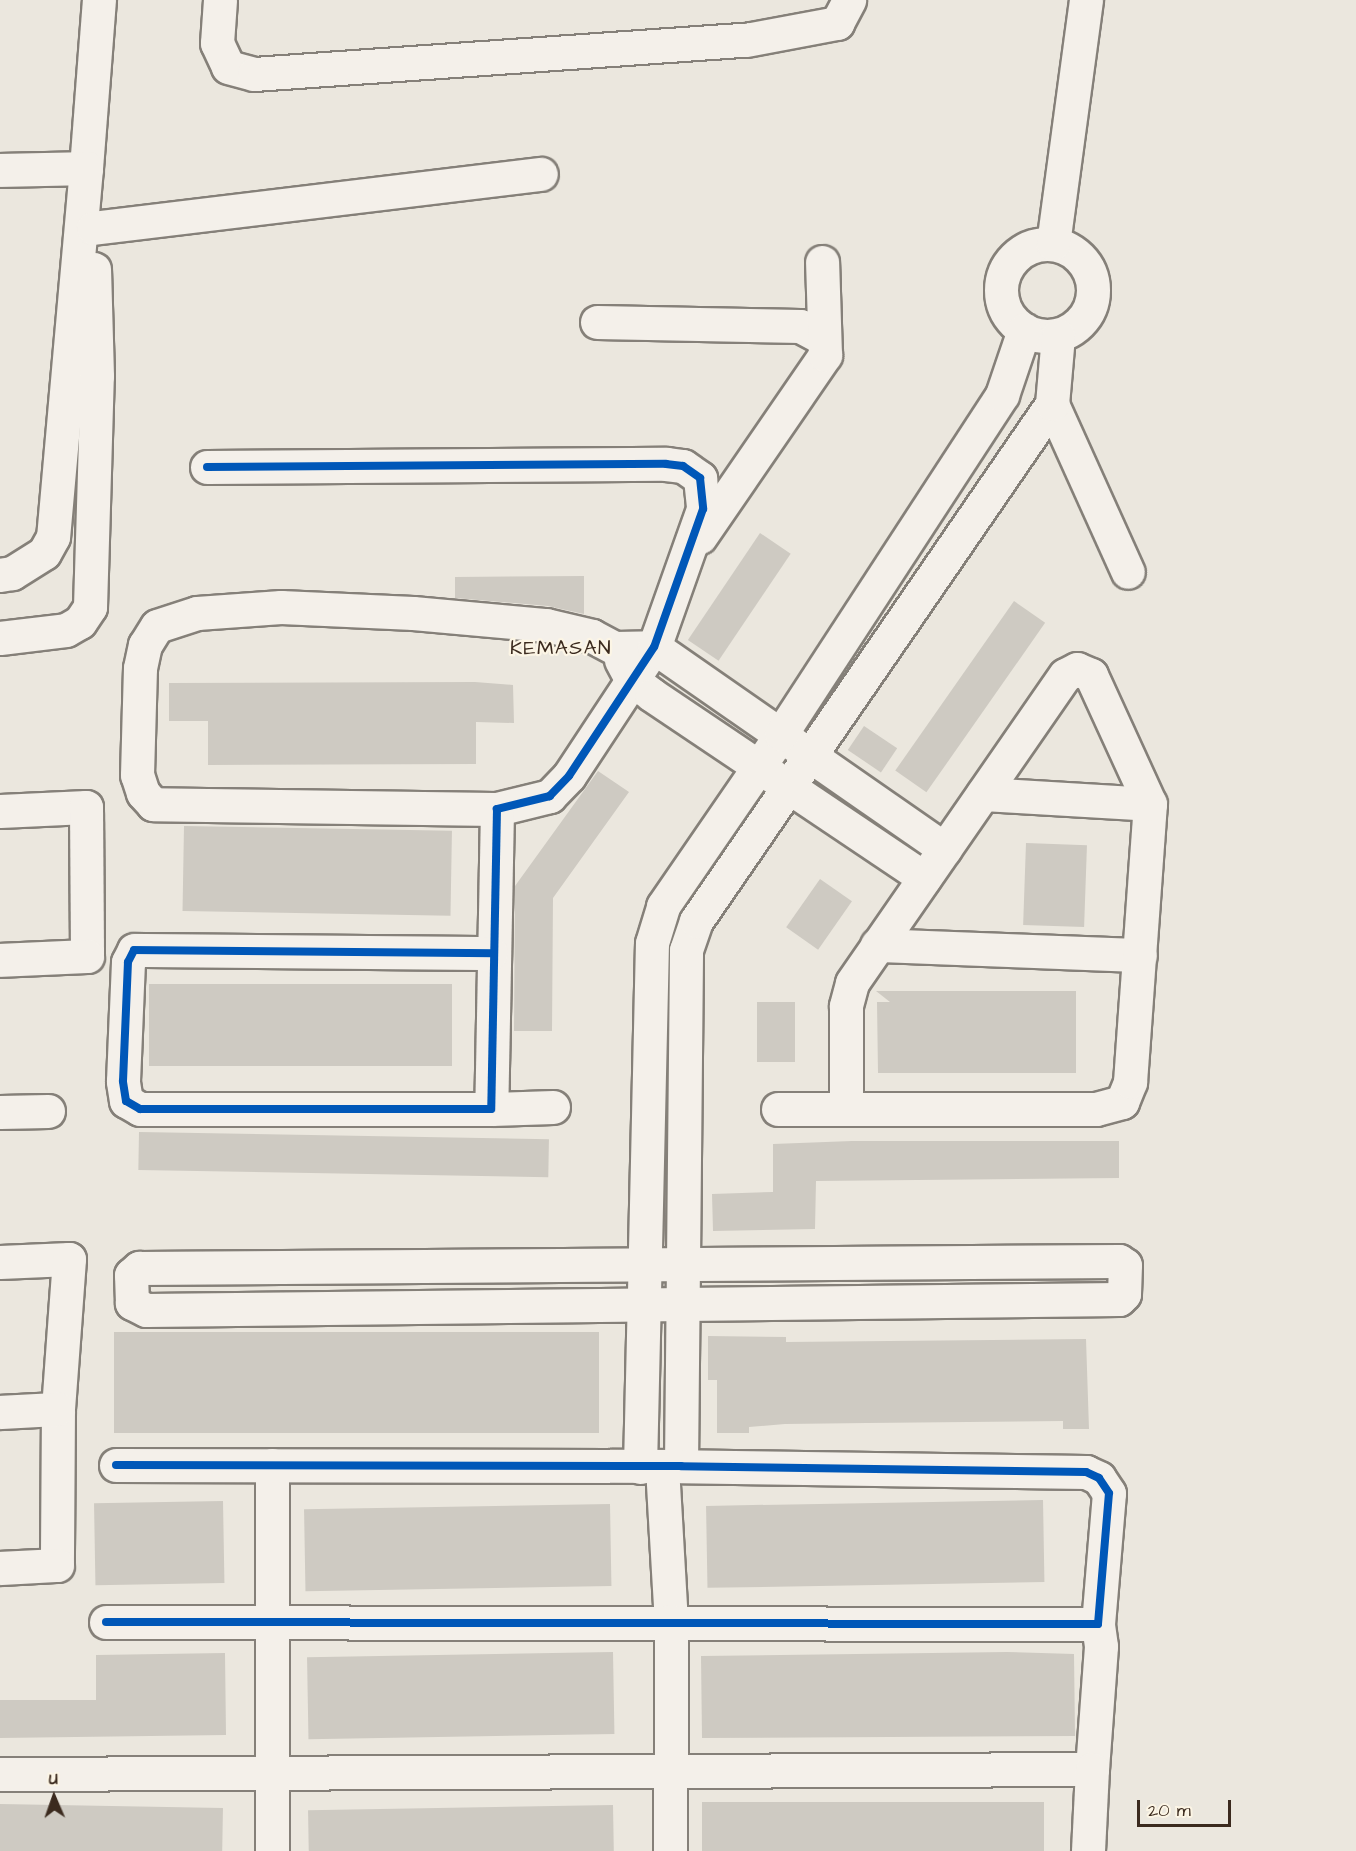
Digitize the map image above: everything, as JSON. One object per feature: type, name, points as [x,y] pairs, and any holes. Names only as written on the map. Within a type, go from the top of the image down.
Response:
[{"type":"street","points":[[0,638],[66,630],[80,622],[90,607],[97,376],[86,168],[99,0]]},
{"type":"street","points":[[220,0],[217,43],[228,67],[254,74],[746,40],[837,23],[849,0]]},
{"type":"street","points":[[1053,244],[1086,0]]},
{"type":"street","points":[[0,170],[86,168]]},
{"type":"street","points":[[88,217],[541,174]]},
{"type":"street","points":[[0,575],[12,573],[44,553],[52,537],[88,217]]},
{"type":"street","points":[[1053,244],[1073,251],[1087,267],[1093,287],[1090,308],[1077,325],[1058,335],[1041,336],[1024,330],[1010,319],[1002,302],[1000,284],[1006,267],[1018,253],[1035,245],[1053,244]]},
{"type":"street","points":[[684,561],[825,355],[821,337],[822,262]]},
{"type":"street","points":[[597,322],[800,326],[821,337]]},
{"type":"street","points":[[670,1851],[671,1621],[661,1466],[641,1302],[652,943],[663,906],[758,769],[1002,395],[1024,330]]},
{"type":"street","points":[[1058,335],[1052,404],[1128,572]]},
{"type":"street","points":[[661,1466],[680,1302],[686,950],[696,921],[1052,404]]},
{"type":"street","points":[[207,466],[683,466],[700,478],[703,509],[654,647],[569,776],[550,796],[497,809],[153,804],[143,793],[137,775],[140,668],[145,645],[157,626],[197,614],[281,607],[413,613],[546,625],[592,636],[615,648],[654,647],[945,849]]},
{"type":"street","points":[[615,648],[631,679],[758,769],[924,878]]},
{"type":"street","points":[[778,1109],[846,1107],[1096,1109],[1122,1102],[1130,1082],[1150,804],[1091,675],[1077,669],[1065,675],[877,945],[847,994],[846,1107]]},
{"type":"street","points":[[983,794],[1150,804]]},
{"type":"street","points":[[0,811],[86,807],[87,945],[87,956],[0,960]]},
{"type":"street","points":[[491,1109],[491,953],[497,809]]},
{"type":"street","points":[[877,945],[1140,956]]},
{"type":"street","points":[[491,953],[134,950],[128,962],[123,1081],[126,1101],[140,1109],[553,1107]]},
{"type":"street","points":[[0,1112],[48,1111]]},
{"type":"street","points":[[0,1262],[69,1259],[58,1409],[57,1565],[0,1568]]},
{"type":"street","points":[[1119,1261],[1125,1265],[1124,1294],[1119,1299],[641,1302],[146,1310],[132,1303],[131,1275],[139,1268],[643,1262],[1119,1261]]},
{"type":"street","points":[[0,1412],[58,1409]]},
{"type":"street","points":[[116,1465],[661,1466],[1086,1472],[1099,1478],[1109,1493],[1098,1624],[1101,1646],[1088,1851]]},
{"type":"street","points":[[272,1465],[272,1851]]},
{"type":"street","points":[[106,1622],[671,1621],[1098,1624]]},
{"type":"street","points":[[0,1774],[1092,1769]]},
{"type":"building","points":[[760,533],[791,554],[719,661],[688,640]]},
{"type":"building","points":[[584,576],[584,614],[548,606],[455,598],[455,577]]},
{"type":"building","points":[[1014,601],[1045,623],[926,792],[895,771]]},
{"type":"building","points":[[475,682],[513,685],[514,723],[476,722],[476,764],[208,765],[208,721],[169,721],[169,683]]},
{"type":"building","points":[[864,726],[897,748],[881,772],[848,750]]},
{"type":"building","points":[[598,771],[629,792],[553,898],[552,1031],[514,1031],[515,886]]},
{"type":"building","points":[[184,826],[452,831],[450,916],[183,911]]},
{"type":"building","points":[[1026,843],[1087,845],[1084,927],[1023,925]]},
{"type":"building","points":[[820,879],[852,901],[818,950],[786,927]]},
{"type":"building","points":[[149,984],[452,984],[452,1066],[149,1066]]},
{"type":"building","points":[[876,991],[1076,991],[1076,1073],[878,1073],[877,1002],[890,1002]]},
{"type":"building","points":[[757,1002],[795,1002],[795,1062],[757,1062]]},
{"type":"building","points":[[139,1132],[549,1139],[548,1177],[138,1170]]},
{"type":"building","points":[[852,1141],[1119,1141],[1119,1178],[816,1181],[815,1229],[713,1231],[712,1194],[773,1192],[773,1144]]},
{"type":"building","points":[[114,1332],[599,1332],[599,1433],[114,1433]]},
{"type":"building","points":[[708,1336],[786,1337],[786,1342],[1086,1339],[1089,1429],[1063,1429],[1063,1421],[867,1423],[785,1424],[749,1427],[749,1433],[717,1433],[717,1380],[708,1380]]},
{"type":"building","points":[[1043,1500],[1044,1582],[707,1588],[706,1506]]},
{"type":"building","points":[[223,1501],[224,1583],[95,1585],[94,1503]]},
{"type":"building","points":[[610,1504],[611,1586],[305,1591],[304,1509]]},
{"type":"building","points":[[613,1652],[614,1734],[308,1739],[307,1657]]},
{"type":"building","points":[[1007,1652],[1074,1654],[1075,1736],[702,1738],[701,1656]]},
{"type":"building","points":[[225,1653],[226,1735],[0,1738],[0,1700],[96,1700],[96,1655]]},
{"type":"building","points":[[702,1802],[1044,1802],[1044,1851],[702,1851]]},
{"type":"building","points":[[0,1804],[223,1808],[222,1851],[0,1851]]},
{"type":"building","points":[[613,1805],[614,1851],[309,1851],[308,1810]]},
{"type":"cycle path","points":[[207,467],[666,464],[683,466],[700,478],[703,509],[654,647],[569,776],[550,796],[497,809],[491,1109],[140,1109],[126,1101],[123,1081],[128,962],[134,950],[491,953]]},
{"type":"cycle path","points":[[106,1622],[1098,1624],[1109,1493],[1099,1478],[1086,1472],[681,1466],[116,1465]]},
{"type":"district","name":"KEMASAN","points":[[561,648]]}]
